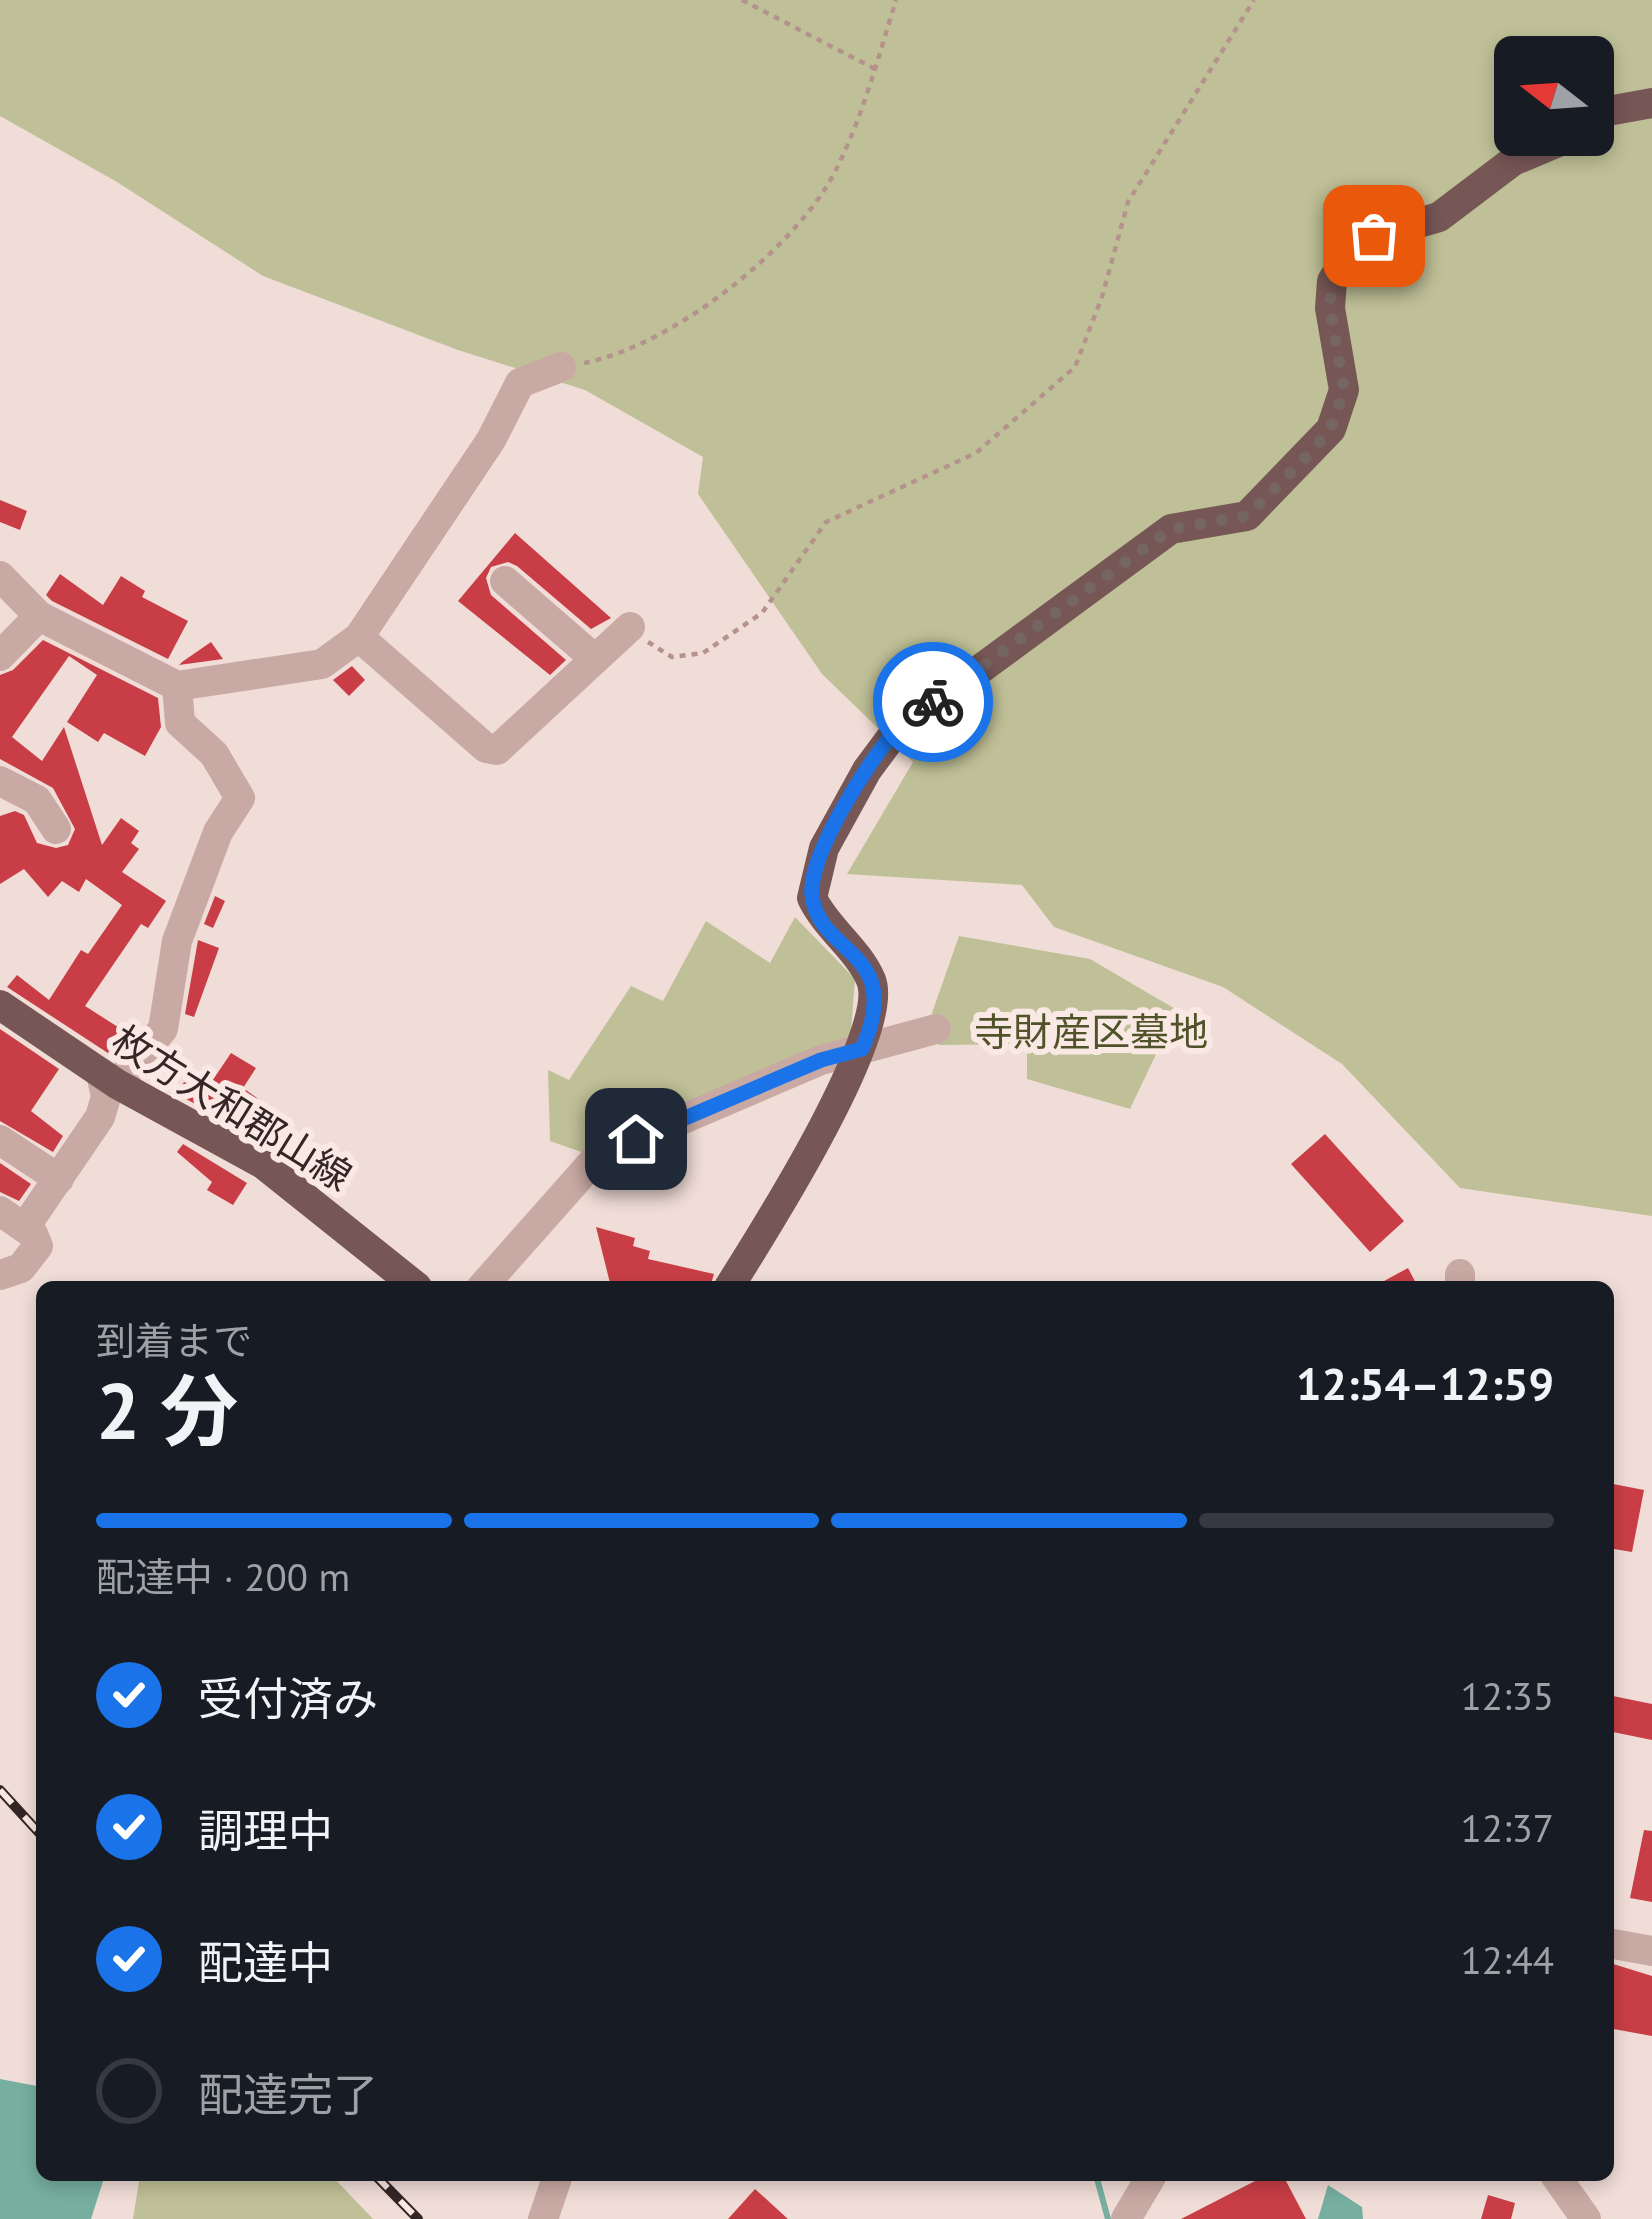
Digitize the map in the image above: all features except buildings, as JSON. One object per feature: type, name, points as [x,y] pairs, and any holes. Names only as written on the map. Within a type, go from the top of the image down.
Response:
[{"type":"main road","points":[[1614,110],[1652,103]]},
{"type":"main road","points":[[732,1281],[862,1049],[876,1003],[871,981],[822,919],[812,898],[813,876],[867,770],[896,731],[1171,529],[1247,516],[1331,428],[1344,390],[1330,308],[1332,280],[1348,255],[1374,236],[1439,217],[1525,156]]},
{"type":"main road","name":"枚方大和郡山線","points":[[0,1005],[109,1079],[263,1164],[409,1281]]},
{"type":"street","points":[[0,576],[39,616],[177,686],[322,664],[359,637],[491,440],[520,383],[561,368]]},
{"type":"street","points":[[505,581],[595,659]]},
{"type":"street","points":[[0,656],[39,616]]},
{"type":"street","points":[[359,637],[485,748],[496,750],[630,627]]},
{"type":"street","points":[[0,1275],[33,1258],[38,1246],[13,1219],[59,1179],[100,1117],[109,1079],[163,1029],[177,941],[218,832],[240,798],[214,754],[180,723],[177,686]]},
{"type":"street","points":[[0,781],[37,800],[56,829]]},
{"type":"street","points":[[487,1281],[599,1155],[821,1060],[936,1029]]},
{"type":"street","points":[[0,1140],[59,1179]]},
{"type":"street","points":[[1614,1943],[1652,1951]]},
{"type":"street","points":[[543,2219],[556,2181]]},
{"type":"street","points":[[1126,2219],[1148,2181]]},
{"type":"street","points":[[1559,2181],[1586,2219]]},
{"type":"path","points":[[742,0],[875,69]]},
{"type":"path","points":[[561,368],[614,357],[704,307],[764,259],[826,188],[875,69],[896,0]]},
{"type":"path","points":[[630,627],[672,657],[703,653],[762,613],[826,522],[976,453],[1075,367],[1102,297],[1128,202],[1254,0]]},
{"type":"green space","points":[[0,0],[1652,0],[1652,1216],[1460,1188],[1342,1064],[1223,987],[1054,927],[1022,885],[847,874],[913,762],[822,674],[698,494],[703,457],[585,390],[458,350],[263,276],[117,182],[0,116]]},
{"type":"green space","points":[[795,917],[855,979],[850,1044],[590,1155],[550,1141],[548,1070],[569,1080],[631,986],[663,1001],[706,921],[770,963]]},
{"type":"green space","name":"寺財産区墓地","points":[[959,936],[1090,959],[1177,1010],[1130,1109],[1027,1079],[1027,1044],[939,1045],[932,1013]]},
{"type":"green space","points":[[139,2181],[337,2181],[373,2219],[133,2219]]},
{"type":"water","points":[[0,2079],[36,2086],[36,2181],[103,2181],[91,2219],[0,2219]]},
{"type":"water","points":[[1328,2185],[1362,2207],[1363,2219],[1318,2219]]},
{"type":"waterway","points":[[1098,2181],[1108,2219]]},
{"type":"railway","points":[[0,1790],[36,1829]]},
{"type":"railway","points":[[381,2181],[418,2219]]},
{"type":"way so far","points":[[933,702],[1171,529],[1217,525],[1247,516],[1309,454],[1331,428],[1344,390],[1330,308],[1332,280],[1348,255],[1374,236]]},
{"type":"route","points":[[636,1139],[821,1060],[862,1049],[876,1003],[871,981],[822,919],[812,898],[813,876],[867,770],[896,731],[933,702]]}]
